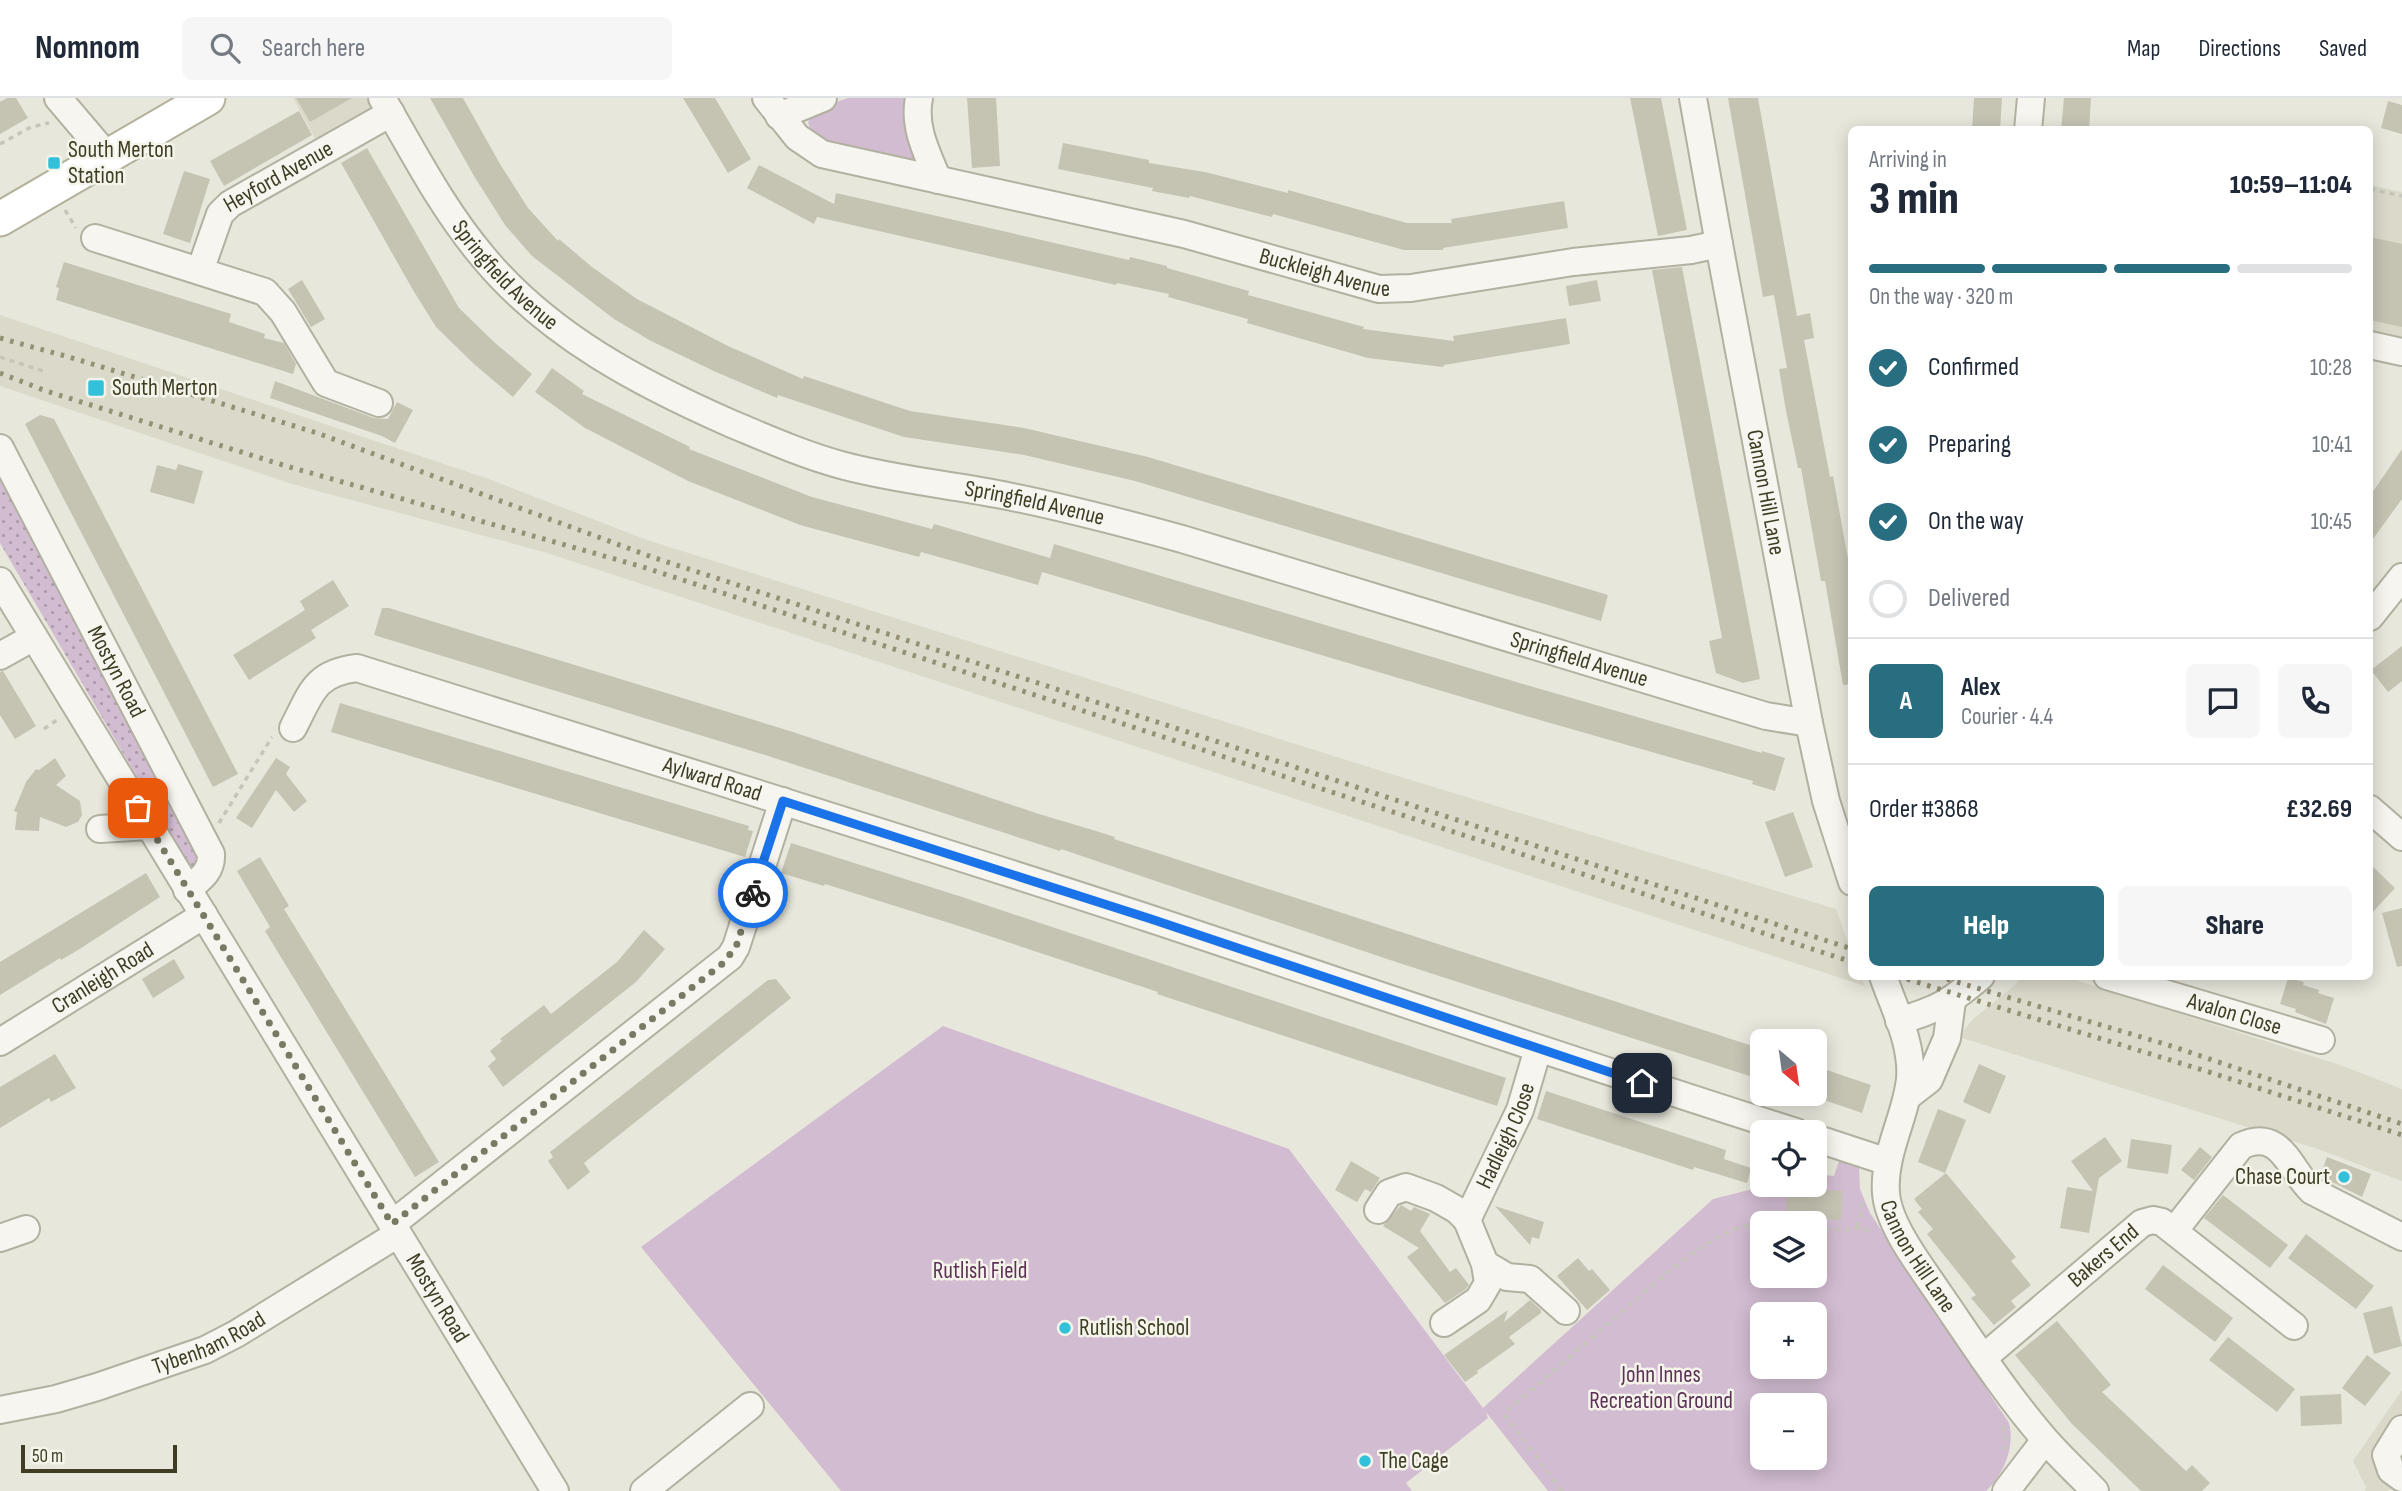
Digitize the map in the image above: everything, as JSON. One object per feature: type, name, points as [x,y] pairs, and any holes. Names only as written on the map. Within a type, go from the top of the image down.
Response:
[{"type":"main road","points":[[0,219],[208,98]]},
{"type":"street","points":[[58,98],[108,157]]},
{"type":"street","points":[[773,107],[823,98]]},
{"type":"street","points":[[919,98],[916,110],[918,127],[938,180]]},
{"type":"street","name":"Cannon Hill Lane","points":[[1693,98],[1809,723],[1826,801],[1844,834],[1848,858]]},
{"type":"street","points":[[2028,126],[2031,98]]},
{"type":"street","name":"Heyford Avenue","points":[[200,271],[220,214],[230,204],[386,106]]},
{"type":"street","name":"Springfield Avenue","points":[[386,106],[432,186],[466,236],[506,283],[555,325],[610,363],[677,399],[743,429],[840,465],[1086,512],[1194,542],[1766,716],[1809,723]]},
{"type":"street","name":"Buckleigh Avenue","points":[[773,107],[797,137],[822,153],[1184,234],[1379,289],[1411,288],[1573,262],[1691,250],[1718,244]]},
{"type":"street","points":[[95,238],[265,292],[283,312],[326,383],[379,403]]},
{"type":"street","points":[[2373,346],[2402,352]]},
{"type":"street","name":"Mostyn Road","points":[[1,439],[211,855],[208,872],[187,890]]},
{"type":"street","points":[[2373,613],[2402,577]]},
{"type":"street","name":"Mostyn Road","points":[[0,582],[555,1491]]},
{"type":"street","points":[[0,656],[34,637]]},
{"type":"street","name":"Aylward Road","points":[[293,728],[315,686],[326,676],[339,670],[357,668],[1151,919],[1759,1120]]},
{"type":"street","name":"Tybenham Road","points":[[0,1410],[97,1388],[205,1350],[236,1334],[395,1229],[730,957],[736,947],[783,801]]},
{"type":"street","points":[[2373,812],[2402,837]]},
{"type":"street","points":[[100,829],[149,826]]},
{"type":"street","name":"Cranleigh Road","points":[[0,1042],[204,915]]},
{"type":"street","name":"Cannon Hill Lane","points":[[1884,980],[1910,1058],[1907,1097],[1888,1162],[1885,1184],[1889,1212],[1910,1250],[1983,1358],[2045,1440],[2095,1491]]},
{"type":"street","points":[[1899,1021],[1938,1009],[1976,980]]},
{"type":"street","name":"Avalon Close","points":[[2133,980],[2184,988],[2320,1040]]},
{"type":"street","points":[[1907,1097],[1928,1080],[1947,1038],[1951,1001]]},
{"type":"street","name":"Hadleigh Close","points":[[1378,1210],[1390,1193],[1406,1187],[1436,1198],[1468,1220],[1520,1110],[1538,1049]]},
{"type":"street","points":[[2174,1231],[2241,1146],[2252,1141],[2263,1141],[2280,1147],[2300,1180],[2312,1191],[2402,1237]]},
{"type":"street","points":[[1827,1142],[1888,1162]]},
{"type":"street","points":[[1444,1323],[1478,1300],[1488,1283],[1485,1264],[1468,1220]]},
{"type":"street","name":"Bakers End","points":[[1983,1358],[2141,1223],[2153,1220],[2162,1222],[2174,1231],[2294,1326]]},
{"type":"street","points":[[0,1238],[26,1229]]},
{"type":"street","points":[[1485,1264],[1507,1277],[1530,1279],[1566,1311]]},
{"type":"street","points":[[644,1491],[750,1406]]},
{"type":"street","points":[[2402,1429],[2386,1455],[2391,1470],[2402,1478]]},
{"type":"street","points":[[2003,1478],[2045,1440]]},
{"type":"path","points":[[0,144],[31,127]]},
{"type":"path","points":[[52,189],[79,233],[95,238]]},
{"type":"path","points":[[2373,190],[2402,196]]},
{"type":"path","points":[[0,356],[43,371]]},
{"type":"path","points":[[202,836],[217,828],[273,735],[293,728]]},
{"type":"path","points":[[1562,1491],[1505,1415],[1680,1263],[1729,1233],[1750,1225]]},
{"type":"path","points":[[1827,1228],[1843,1230],[1857,1227],[1867,1229],[1877,1237]]},
{"type":"path","points":[[2001,1422],[2007,1443],[2003,1478]]},
{"type":"shaded area","points":[[293,98],[389,98],[316,140]]},
{"type":"shaded area","points":[[2373,186],[2402,192],[2402,363],[2373,357]]},
{"type":"shaded area","points":[[0,315],[486,478],[647,540],[1391,774],[1836,909],[1848,943],[1848,980],[1862,980],[1865,986],[544,552],[292,484],[0,386]]},
{"type":"shaded area","points":[[2019,980],[2075,980],[2340,1065],[2402,1089],[2402,1181],[2318,1149],[1959,1037],[1973,1019]]},
{"type":"shaded area","points":[[2402,1390],[2402,1490],[2396,1486],[2388,1491],[2365,1491],[2366,1487],[2353,1461]]},
{"type":"green space","points":[[848,98],[911,98],[919,156],[913,162],[831,148],[813,137],[808,122],[816,109]]},
{"type":"green space","points":[[0,468],[200,858],[193,868],[188,864],[0,543]]},
{"type":"green space","name":"Rutlish Field","points":[[943,1026],[1289,1149],[1483,1408],[1713,1199],[1750,1190],[1750,1197],[1827,1197],[1827,1175],[1834,1176],[1839,1161],[1859,1168],[1860,1189],[1870,1213],[2009,1423],[2010,1432],[2009,1451],[2003,1468],[1986,1491],[1548,1491],[1486,1412],[1488,1418],[1406,1483],[1412,1491],[841,1491],[641,1247]]},
{"type":"building","points":[[7,98],[16,98],[28,118],[0,134],[0,102]]},
{"type":"building","points":[[296,98],[352,98],[310,122]]},
{"type":"building","points":[[430,98],[463,98],[528,208],[558,241],[559,239],[637,299],[728,346],[803,379],[804,376],[910,411],[1024,428],[1148,457],[1608,595],[1601,621],[1135,481],[1024,455],[904,437],[778,395],[777,398],[716,372],[651,341],[614,319],[532,256],[505,225]]},
{"type":"building","points":[[683,98],[715,98],[751,159],[728,173]]},
{"type":"building","points":[[967,98],[996,98],[1000,166],[972,168]]},
{"type":"building","points":[[1630,98],[1661,98],[1687,230],[1658,236]]},
{"type":"building","points":[[1728,98],[1758,98],[1797,316],[1810,313],[1814,338],[1804,340],[1848,559],[1848,684],[1843,685],[1825,581],[1821,581],[1801,468],[1798,468],[1786,411],[1779,369],[1787,368],[1774,295],[1763,297]]},
{"type":"building","points":[[1974,98],[2002,98],[2000,126],[1972,126]]},
{"type":"building","points":[[2064,98],[2091,98],[2089,126],[2061,126]]},
{"type":"building","points":[[2388,101],[2402,105],[2402,134],[2381,128]]},
{"type":"building","points":[[299,111],[312,135],[224,186],[210,161]]},
{"type":"building","points":[[1063,143],[1149,160],[1149,163],[1205,172],[1288,193],[1288,190],[1407,223],[1452,223],[1451,219],[1564,201],[1568,228],[1443,250],[1404,250],[1273,214],[1272,217],[1190,196],[1189,198],[1152,191],[1153,188],[1058,169]]},
{"type":"building","points":[[367,148],[459,308],[532,374],[513,397],[436,327],[413,290],[341,163]]},
{"type":"building","points":[[759,165],[834,204],[836,193],[1129,260],[1130,257],[1249,291],[1248,295],[1364,327],[1363,329],[1454,341],[1453,336],[1566,318],[1570,344],[1443,367],[1368,358],[1247,323],[1248,319],[1168,297],[1169,294],[1117,283],[1116,285],[817,217],[814,224],[747,188]]},
{"type":"building","points":[[184,171],[210,179],[190,243],[163,234]]},
{"type":"building","points":[[2373,238],[2402,244],[2402,327],[2373,321]]},
{"type":"building","points":[[64,262],[231,314],[229,322],[265,334],[264,338],[284,343],[296,364],[293,374],[56,300],[59,288],[56,287]]},
{"type":"building","points":[[1682,267],[1760,679],[1743,683],[1716,673],[1709,641],[1722,638],[1652,270]]},
{"type":"building","points":[[302,280],[325,319],[311,327],[288,289]]},
{"type":"building","points":[[1597,280],[1601,301],[1569,306],[1566,286]]},
{"type":"building","points":[[552,368],[584,391],[582,394],[690,447],[689,449],[812,497],[932,529],[934,524],[1050,558],[1054,544],[1523,684],[1785,758],[1775,791],[1752,784],[1753,781],[1042,572],[1038,585],[921,552],[919,557],[800,525],[688,481],[585,428],[535,392]]},
{"type":"building","points":[[275,381],[374,418],[388,419],[397,402],[413,410],[395,443],[382,436],[270,398]]},
{"type":"building","points":[[40,415],[54,419],[238,774],[213,787],[25,424]]},
{"type":"building","points":[[2402,449],[2402,499],[2373,539],[2373,492]]},
{"type":"building","points":[[178,464],[203,471],[194,504],[150,492],[157,465],[176,470]]},
{"type":"building","points":[[333,580],[349,606],[311,630],[316,638],[249,680],[233,655],[305,610],[300,601]]},
{"type":"building","points":[[382,608],[389,608],[793,732],[1750,1045],[1750,1076],[1399,963],[1061,849],[1060,851],[765,755],[374,635]]},
{"type":"building","points":[[2402,646],[2402,681],[2388,692],[2373,673],[2373,668]]},
{"type":"building","points":[[3,671],[36,726],[15,739],[0,715],[0,672]]},
{"type":"building","points":[[340,703],[749,826],[748,830],[753,831],[745,857],[331,732]]},
{"type":"building","points":[[55,758],[66,776],[56,785],[80,801],[82,815],[78,822],[66,827],[40,817],[39,831],[15,830],[17,812],[14,811],[26,782],[36,769],[39,770]]},
{"type":"building","points":[[276,758],[290,767],[286,774],[307,801],[294,812],[276,790],[252,828],[236,818]]},
{"type":"building","points":[[1793,812],[1813,867],[1785,877],[1765,822]]},
{"type":"building","points":[[791,843],[1506,1078],[1497,1106],[962,927],[781,873]]},
{"type":"building","points":[[260,857],[289,906],[284,909],[439,1162],[415,1177],[265,931],[270,927],[237,871]]},
{"type":"building","points":[[2373,867],[2395,888],[2373,912]]},
{"type":"building","points":[[146,873],[160,897],[78,950],[0,995],[0,962]]},
{"type":"building","points":[[2402,908],[2402,966],[2397,967],[2382,913]]},
{"type":"building","points":[[644,930],[665,949],[636,982],[503,1087],[488,1066],[496,1059],[490,1051],[502,1041],[500,1039],[544,1005],[551,1014],[617,962]]},
{"type":"building","points":[[174,959],[185,978],[153,998],[142,979]]},
{"type":"building","points":[[776,979],[791,998],[584,1163],[590,1172],[568,1190],[548,1161],[553,1157],[550,1152],[768,980]]},
{"type":"building","points":[[2287,980],[2304,982],[2303,985],[2319,990],[2318,993],[2334,998],[2326,1024],[2280,1004]]},
{"type":"building","points":[[55,1054],[76,1088],[51,1102],[49,1098],[0,1128],[0,1087]]},
{"type":"building","points":[[1979,1064],[2006,1076],[1990,1114],[1963,1102]]},
{"type":"building","points":[[1827,1070],[1871,1085],[1862,1113],[1827,1101]]},
{"type":"building","points":[[1546,1091],[1726,1150],[1724,1159],[1750,1168],[1747,1183],[1694,1167],[1693,1170],[1537,1119]]},
{"type":"building","points":[[1938,1109],[1966,1120],[1945,1173],[1918,1162]]},
{"type":"building","points":[[2105,1137],[2122,1161],[2099,1178],[2089,1233],[2060,1228],[2067,1187],[2093,1191],[2071,1161]]},
{"type":"building","points":[[2131,1139],[2172,1145],[2168,1174],[2127,1168]]},
{"type":"building","points":[[2200,1147],[2212,1157],[2194,1180],[2181,1170]]},
{"type":"building","name":"Chase Court","points":[[2327,1157],[2371,1174],[2362,1197],[2320,1176]]},
{"type":"building","points":[[1351,1161],[1380,1178],[1371,1192],[1365,1189],[1357,1202],[1335,1190]]},
{"type":"building","points":[[1946,1173],[2016,1257],[2011,1261],[2031,1285],[2011,1301],[2016,1307],[1994,1325],[1971,1298],[1976,1295],[1927,1234],[1933,1229],[1918,1212],[1922,1209],[1914,1199]]},
{"type":"building","points":[[1827,1190],[1843,1191],[1841,1220],[1827,1219],[1827,1211],[1786,1211],[1787,1197],[1827,1197]]},
{"type":"building","points":[[2223,1195],[2288,1245],[2270,1268],[2204,1218]]},
{"type":"building","points":[[1401,1205],[1411,1211],[1414,1207],[1430,1214],[1420,1231],[1450,1272],[1456,1268],[1469,1285],[1445,1303],[1407,1257],[1419,1248],[1383,1226]]},
{"type":"building","points":[[1495,1206],[1544,1222],[1539,1239],[1532,1237],[1530,1245]]},
{"type":"building","points":[[2306,1234],[2374,1286],[2356,1309],[2288,1258]]},
{"type":"building","points":[[1578,1258],[1589,1271],[1592,1269],[1610,1290],[1587,1310],[1557,1276]]},
{"type":"building","points":[[2163,1265],[2233,1318],[2215,1342],[2145,1289]]},
{"type":"building","points":[[1530,1300],[1541,1313],[1509,1337],[1515,1344],[1465,1382],[1444,1355],[1508,1310],[1504,1322]]},
{"type":"building","points":[[2392,1306],[2402,1346],[2374,1354],[2363,1313]]},
{"type":"building","points":[[2057,1321],[2111,1385],[2102,1392],[2186,1471],[2192,1465],[2210,1483],[2202,1491],[2141,1491],[2072,1424],[2015,1355]]},
{"type":"building","points":[[2228,1337],[2295,1389],[2277,1412],[2209,1360]]},
{"type":"building","points":[[2367,1355],[2391,1373],[2365,1406],[2342,1388]]},
{"type":"building","points":[[2341,1394],[2342,1424],[2301,1426],[2300,1396]]},
{"type":"railway","points":[[0,338],[317,433],[652,557],[1848,948]]},
{"type":"railway","points":[[0,373],[46,391],[286,466],[643,567],[1848,961]]},
{"type":"railway","points":[[1910,980],[2402,1135]]},
{"type":"railway","points":[[1950,980],[2171,1046],[2402,1124]]},
{"type":"way so far","points":[[138,808],[392,1224],[730,957],[736,947],[753,893]]},
{"type":"place","name":"South Merton Station","points":[[54,163]]},
{"type":"place","name":"South Merton","points":[[96,388]]},
{"type":"place","name":"Chase Court","points":[[2344,1177]]},
{"type":"place","name":"Rutlish School","points":[[1065,1328]]},
{"type":"place","name":"The Cage","points":[[1365,1461]]},
{"type":"route","points":[[753,893],[783,801],[1151,919],[1642,1083]]},
{"type":"park label","name":"John Innes Recreation Ground","points":[[1661,1388]]}]
